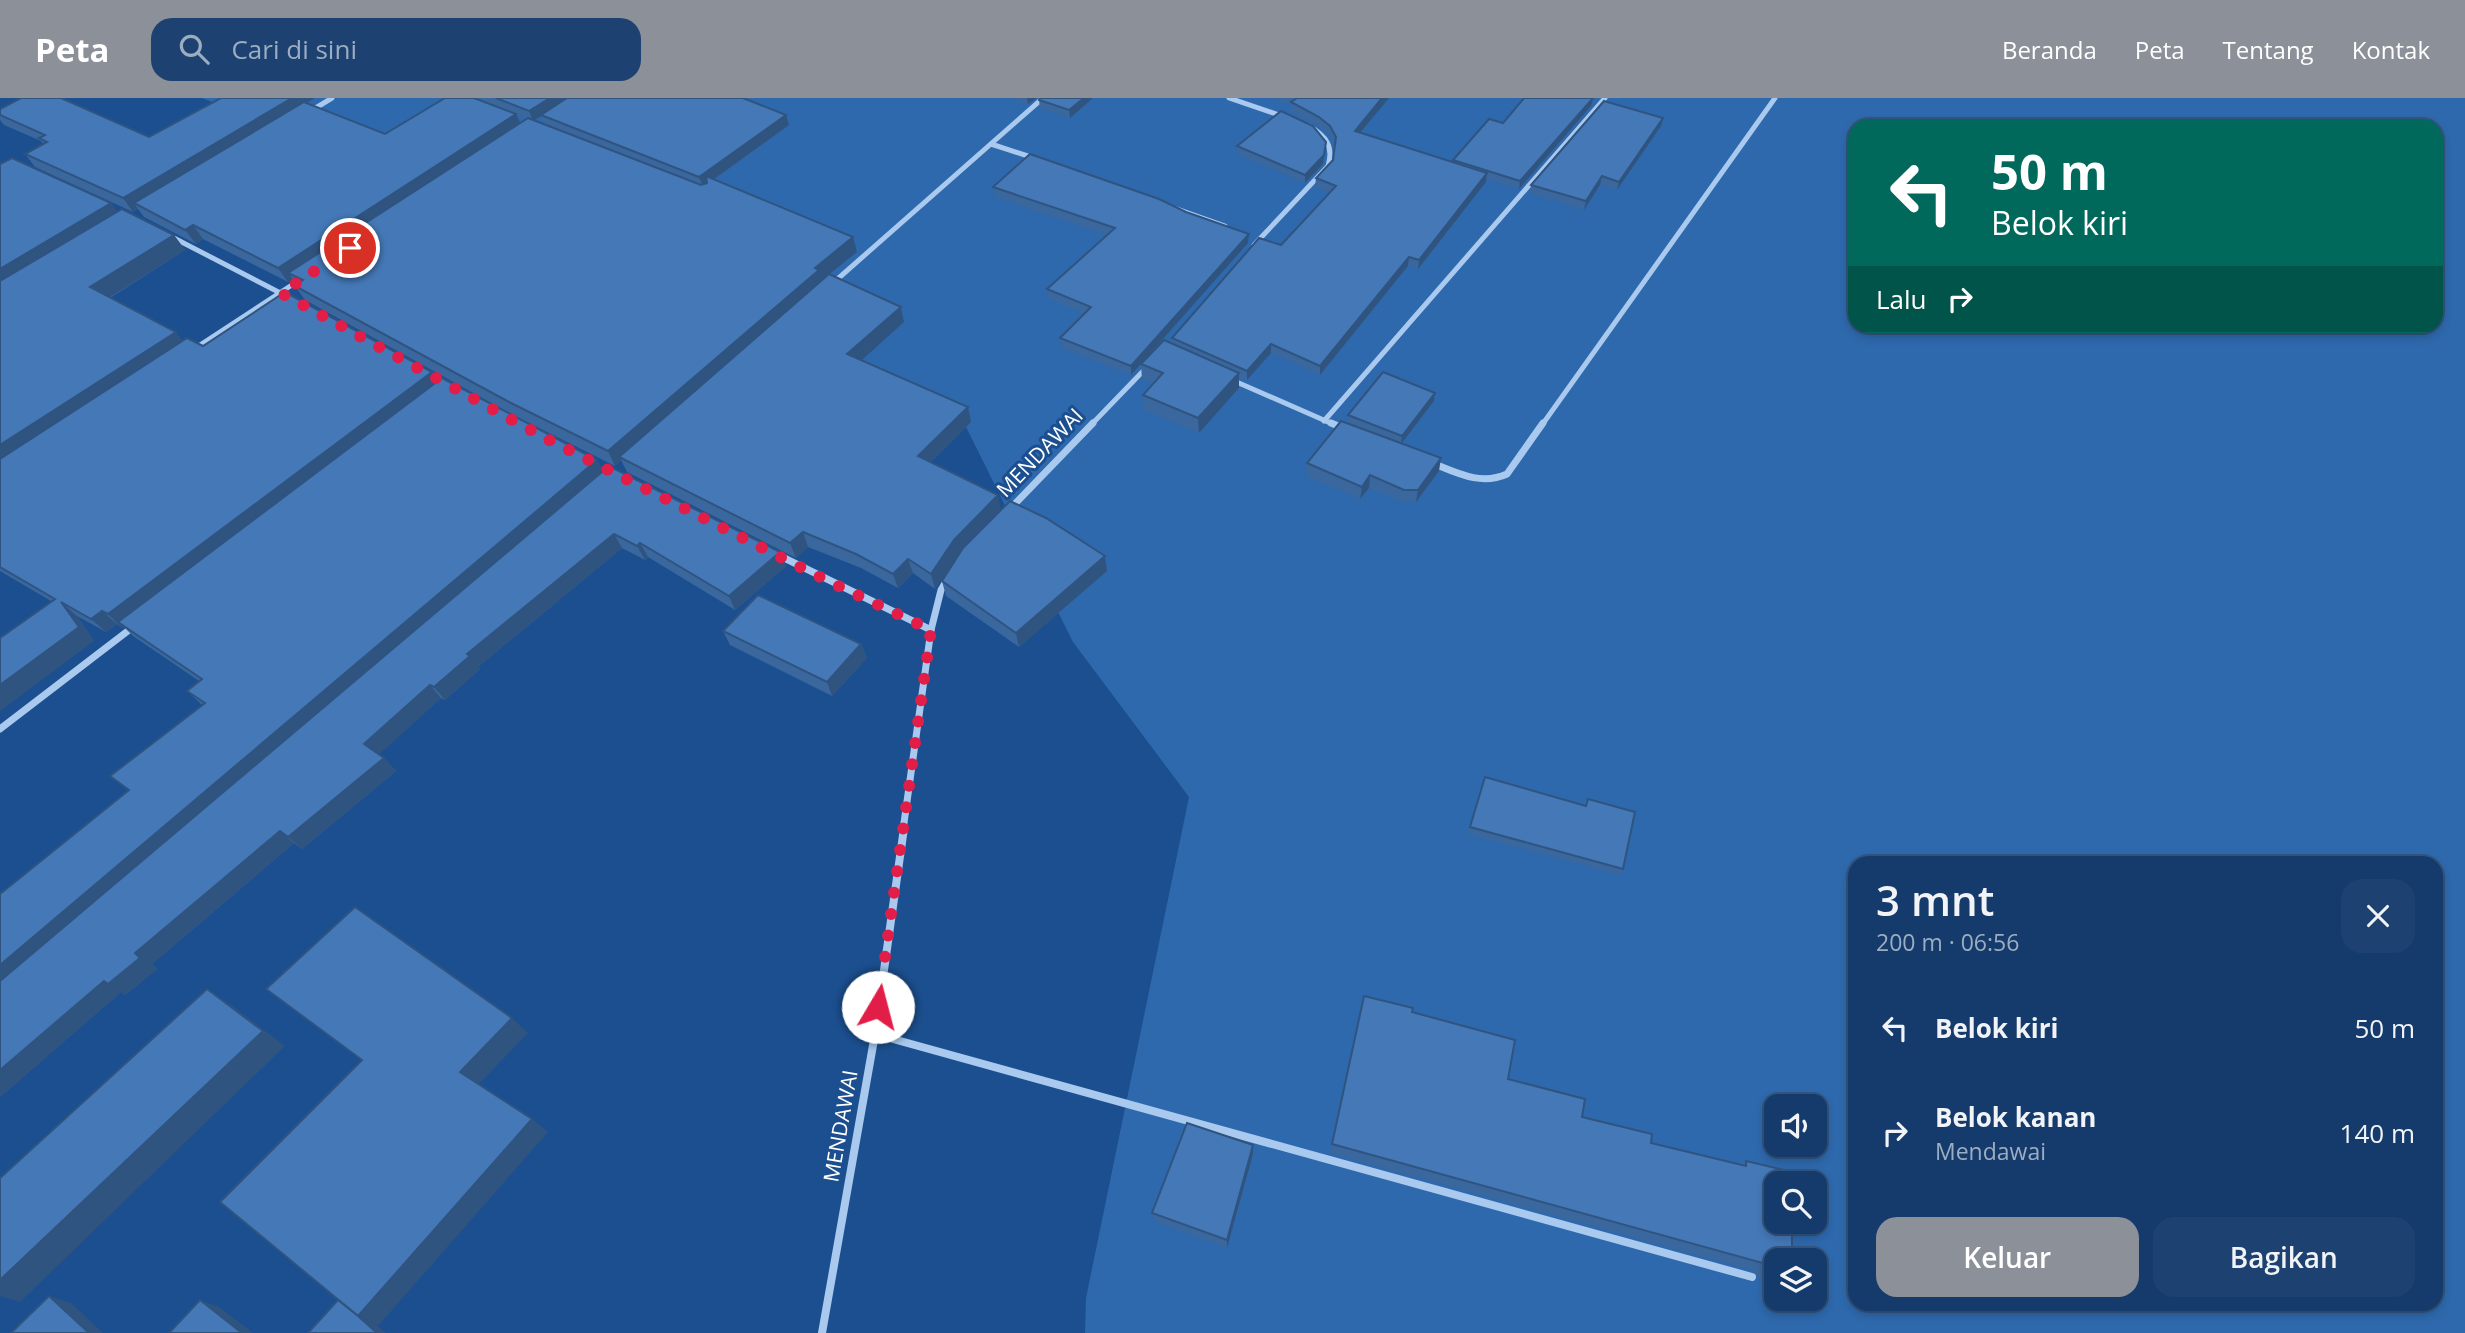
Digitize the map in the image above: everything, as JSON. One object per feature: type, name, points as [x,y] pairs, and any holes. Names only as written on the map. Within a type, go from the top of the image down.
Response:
[{"type":"street","points":[[297,119],[332,98]]},
{"type":"street","points":[[825,290],[1043,98]]},
{"type":"street","points":[[1229,98],[1288,119]]},
{"type":"street","points":[[1252,105],[1260,98]]},
{"type":"street","points":[[1324,421],[1605,98]]},
{"type":"street","points":[[1427,461],[1483,481],[1497,480],[1507,474],[1775,98]]},
{"type":"street","points":[[1251,248],[1328,166],[1332,156],[1326,137],[1301,123]]},
{"type":"street","points":[[991,144],[1043,162]]},
{"type":"street","points":[[1171,206],[1235,229]]},
{"type":"street","points":[[158,230],[293,299]]},
{"type":"street","points":[[1247,233],[1260,238]]},
{"type":"street","points":[[187,354],[304,278]]},
{"type":"street","name":"MENDAWAI","points":[[1000,519],[1154,359]]},
{"type":"street","points":[[1226,377],[1350,431]]},
{"type":"street","points":[[762,547],[931,630]]},
{"type":"street","name":"MENDAWAI","points":[[822,1333],[875,1034],[931,630],[941,590],[951,573]]},
{"type":"street","points":[[0,729],[143,620]]},
{"type":"street","points":[[875,1034],[1752,1277]]},
{"type":"shaded area","points":[[202,98],[2465,98],[2465,1333],[1085,1333],[1086,1298],[1189,797],[1073,642],[953,401]]},
{"type":"building","points":[[21,98],[61,98],[149,137],[221,98],[292,98],[123,198],[25,154],[47,142],[39,138],[45,135],[0,115],[0,109]]},
{"type":"building","points":[[445,98],[474,98],[516,114],[278,268],[193,225],[185,230],[134,203],[304,102],[385,134]]},
{"type":"building","points":[[496,98],[550,98],[529,111]]},
{"type":"building","points":[[567,98],[743,98],[786,115],[699,177],[541,115]]},
{"type":"building","points":[[1084,98],[1069,110],[1039,100]]},
{"type":"building","points":[[1297,98],[1382,98],[1355,131],[1487,173],[1419,260],[1409,257],[1320,366],[1271,344],[1247,371],[1172,338],[1259,238],[1281,245],[1336,186],[1316,178],[1333,160],[1336,137],[1330,126],[1319,117],[1291,102]]},
{"type":"building","points":[[1524,98],[1593,98],[1520,181],[1453,160],[1489,119],[1503,123]]},
{"type":"building","points":[[1604,101],[1663,118],[1619,182],[1602,176],[1586,201],[1531,185]]},
{"type":"building","points":[[1281,111],[1313,126],[1326,142],[1324,155],[1305,175],[1237,146]]},
{"type":"building","points":[[528,118],[701,185],[707,183],[706,176],[853,237],[815,268],[819,270],[608,451],[509,402],[295,286],[303,280],[288,273]]},
{"type":"building","points":[[1030,154],[1249,234],[1131,366],[1060,338],[1091,307],[1047,289],[1115,228],[993,187]]},
{"type":"building","points":[[12,158],[111,203],[0,269],[0,164]]},
{"type":"building","points":[[122,209],[174,235],[90,287],[176,332],[0,445],[0,281]]},
{"type":"building","points":[[829,274],[901,307],[847,354],[968,407],[918,456],[998,495],[954,540],[931,574],[908,559],[893,574],[856,554],[803,532],[790,543],[619,457]]},
{"type":"building","points":[[285,292],[432,372],[108,614],[102,611],[91,619],[61,602],[79,627],[0,685],[0,638],[55,599],[0,567],[0,459],[187,338],[203,346]]},
{"type":"building","points":[[1164,340],[1239,373],[1198,418],[1143,395],[1163,373],[1141,364]]},
{"type":"building","points":[[1383,372],[1435,393],[1402,436],[1348,415]]},
{"type":"building","points":[[442,378],[597,460],[0,965],[0,894],[129,790],[110,776],[205,703],[187,691],[202,679],[118,622]]},
{"type":"building","points":[[1341,421],[1441,458],[1418,490],[1404,490],[1370,475],[1362,487],[1307,463]]},
{"type":"building","points":[[609,466],[780,552],[729,596],[640,543],[637,546],[614,534],[467,654],[470,656],[434,687],[430,685],[364,744],[384,758],[288,837],[280,831],[135,953],[140,958],[108,984],[104,981],[0,1070],[0,981]]},
{"type":"building","points":[[1010,501],[1046,518],[1105,556],[1016,633],[942,581],[963,548]]},
{"type":"building","points":[[758,595],[861,644],[827,682],[723,631]]},
{"type":"building","points":[[1485,777],[1586,806],[1588,799],[1635,812],[1623,869],[1470,827]]},
{"type":"building","points":[[355,907],[512,1018],[460,1072],[532,1119],[358,1316],[220,1202],[362,1060],[266,989]]},
{"type":"building","points":[[207,989],[263,1031],[0,1280],[0,1178]]},
{"type":"building","points":[[1364,996],[1413,1008],[1412,1012],[1515,1040],[1508,1079],[1585,1099],[1582,1117],[1652,1134],[1651,1143],[1746,1166],[1746,1161],[1789,1171],[1764,1171],[1764,1234],[1792,1234],[1792,1248],[1764,1248],[1764,1264],[1332,1144]]},
{"type":"building","points":[[1187,1123],[1253,1145],[1227,1240],[1152,1213]]},
{"type":"building","points":[[49,1296],[89,1333],[11,1333]]},
{"type":"building","points":[[200,1300],[242,1333],[169,1333]]},
{"type":"building","points":[[338,1300],[358,1316],[377,1333],[308,1333]]},
{"type":"route","points":[[350,248],[281,293],[547,439],[931,630],[878,1007]]}]
